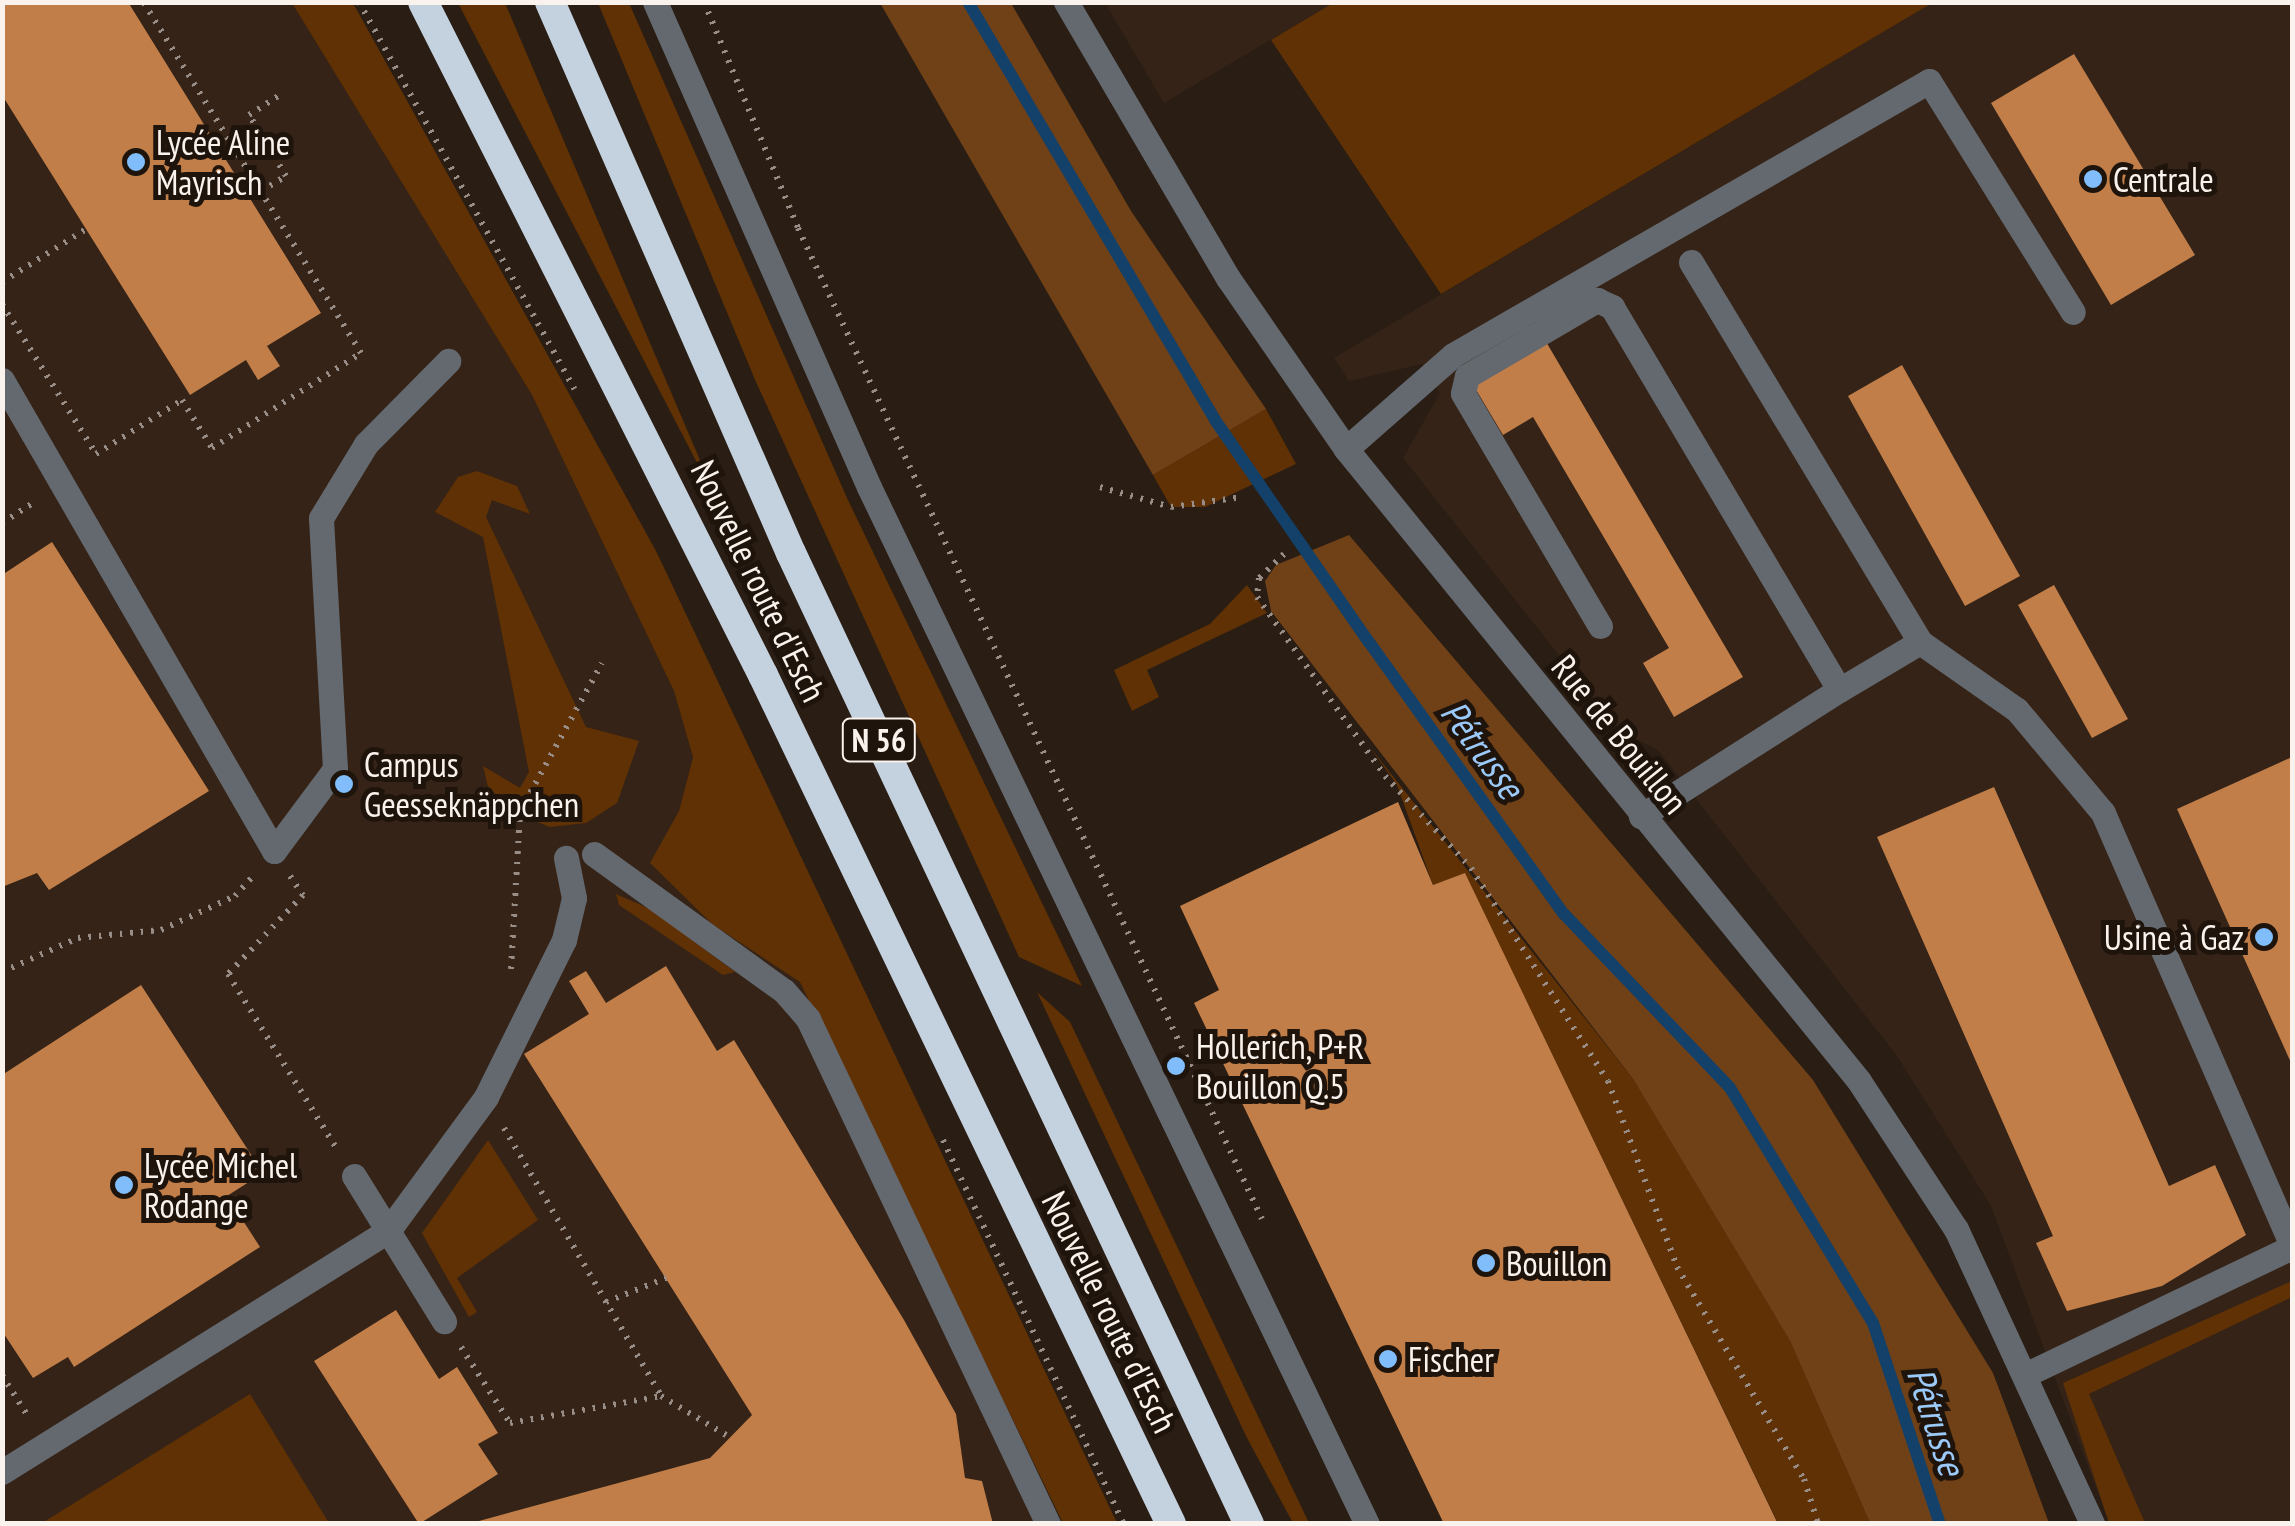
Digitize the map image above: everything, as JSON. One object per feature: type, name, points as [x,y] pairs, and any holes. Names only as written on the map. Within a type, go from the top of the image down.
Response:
[{"type":"highway","name":"Nouvelle route d'Esch","points":[[423,2],[720,587],[1168,1524]]},
{"type":"highway","name":"Nouvelle route d'Esch","points":[[550,2],[791,553],[1249,1524]]},
{"type":"highway","name":"N 56","points":[[1225,1470],[1260,1524]]},
{"type":"street","points":[[655,2],[869,488],[1366,1524]]},
{"type":"street","name":"Rue de Bouillon","points":[[1066,2],[1228,278],[1346,449],[1859,1081],[1956,1228],[2030,1372],[2092,1524]]},
{"type":"street","points":[[1346,449],[1454,355],[1929,81],[2073,312]]},
{"type":"street","points":[[1691,262],[1920,642],[2017,710],[2104,813],[2292,1246],[2030,1372]]},
{"type":"street","points":[[1600,626],[1464,393],[1468,376],[1596,300],[1612,307],[1840,690]]},
{"type":"street","points":[[2,380],[274,851],[336,769],[320,518],[366,444],[448,361]]},
{"type":"street","points":[[1642,816],[1920,642]]},
{"type":"street","points":[[594,854],[784,990],[808,1019],[1048,1524]]},
{"type":"street","points":[[2,1472],[388,1231],[486,1097],[564,940],[574,898],[566,858]]},
{"type":"street","points":[[354,1176],[444,1321]]},
{"type":"path","points":[[2,304],[96,454],[182,400],[212,448],[361,352],[142,2]]},
{"type":"path","points":[[359,2],[577,394]]},
{"type":"path","points":[[704,2],[798,228],[1270,1238]]},
{"type":"path","points":[[260,191],[286,176],[249,116],[282,94]]},
{"type":"path","points":[[2,282],[86,229]]},
{"type":"path","points":[[1100,487],[1171,507],[1242,498]]},
{"type":"path","points":[[1284,554],[1258,578],[1257,597],[1385,776],[1471,868],[1608,1081],[1677,1268],[1804,1479],[1818,1524]]},
{"type":"path","points":[[510,978],[520,811],[602,664]]},
{"type":"path","points":[[2,972],[78,938],[161,930],[235,896],[274,851],[302,896],[228,974],[354,1176]]},
{"type":"path","points":[[486,1097],[661,1396],[726,1435]]},
{"type":"path","points":[[940,1136],[1124,1524]]},
{"type":"path","points":[[606,1302],[666,1278]]},
{"type":"path","points":[[444,1321],[510,1422],[661,1396]]},
{"type":"path","points":[[2,1376],[46,1445]]},
{"type":"shaded area","name":"Campus Geesseknäppchen","points":[[3,3],[292,3],[532,395],[674,691],[693,756],[679,811],[651,864],[712,924],[800,981],[1063,1523],[3,1524]]},
{"type":"shaded area","points":[[292,3],[353,3],[656,551],[1117,1523],[1063,1523],[800,982],[712,924],[650,863],[679,811],[693,757],[674,691],[532,395]]},
{"type":"shaded area","points":[[458,3],[505,3],[720,507]]},
{"type":"shaded area","points":[[598,3],[629,3],[847,498],[1082,986],[1019,957],[756,382]]},
{"type":"shaded area","points":[[880,3],[1011,3],[1131,211],[1266,409],[1153,475]]},
{"type":"shaded area","points":[[1105,3],[1333,3],[1164,103]]},
{"type":"shaded area","points":[[1333,3],[1932,3],[1441,294],[1271,40]]},
{"type":"shaded area","points":[[1932,3],[2292,3],[2292,1523],[2109,1523],[1991,1206],[1897,1056],[1658,750],[1619,731],[1403,458],[1440,393],[1422,364],[1349,381],[1334,358]]},
{"type":"shaded area","points":[[1266,409],[1296,464],[1205,507],[1171,507],[1153,475]]},
{"type":"shaded area","points":[[477,471],[517,486],[530,514],[492,500],[486,517],[586,727],[639,741],[617,803],[586,823],[550,827],[517,814],[488,787],[483,766],[520,788],[529,772],[483,537],[435,512],[458,477]]},
{"type":"shaded area","points":[[1349,535],[1813,1080],[1993,1373],[2049,1523],[1870,1523],[1790,1341],[1633,1079],[1271,611],[1265,581],[1276,565]]},
{"type":"shaded area","points":[[1247,585],[1267,613],[1147,670],[1159,697],[1132,711],[1114,670],[1210,624]]},
{"type":"shaded area","points":[[1369,746],[1633,1079],[1790,1341],[1870,1523],[1778,1523],[1465,874],[1433,885],[1397,785]]},
{"type":"shaded area","points":[[616,894],[650,909],[735,972],[723,975],[619,905]]},
{"type":"shaded area","points":[[1037,992],[1070,1022],[1309,1523],[1293,1523],[1247,1438]]},
{"type":"shaded area","points":[[488,1140],[538,1220],[457,1278],[477,1312],[469,1317],[422,1233]]},
{"type":"shaded area","points":[[2292,1281],[2292,1297],[2089,1394],[2145,1523],[2109,1523],[2063,1383]]},
{"type":"shaded area","points":[[250,1394],[329,1523],[42,1523]]},
{"type":"building","name":"Lycée Aline Mayrisch","points":[[2,2],[128,2],[321,313],[267,346],[280,366],[258,380],[246,360],[190,395],[2,95]]},
{"type":"building","name":"Centrale","points":[[2074,54],[2195,255],[2111,305],[1991,103]]},
{"type":"building","points":[[1545,340],[1743,677],[1674,717],[1643,663],[1669,648],[1533,417],[1503,435],[1472,383]]},
{"type":"building","points":[[1902,365],[2020,576],[1965,606],[1848,396]]},
{"type":"building","points":[[52,542],[209,791],[49,890],[37,873],[2,887],[2,575]]},
{"type":"building","points":[[2054,585],[2128,719],[2092,738],[2018,605]]},
{"type":"building","name":"Usine à Gaz","points":[[2292,757],[2292,1065],[2177,809]]},
{"type":"building","points":[[1994,787],[2169,1186],[2215,1165],[2246,1235],[2162,1286],[2067,1311],[2036,1243],[2053,1236],[1877,837]]},
{"type":"building","name":"Bouillon","points":[[1398,802],[1433,885],[1465,873],[1778,1524],[1444,1524],[1194,1003],[1219,990],[1180,906]]},
{"type":"building","points":[[666,966],[717,1051],[734,1040],[904,1320],[956,1414],[965,1478],[982,1481],[993,1524],[468,1524],[710,1458],[752,1415],[524,1054],[589,1014],[569,981],[586,971],[606,1003]]},
{"type":"building","name":"Lycée Michel Rodange","points":[[141,985],[263,1173],[227,1196],[260,1247],[74,1367],[68,1357],[33,1378],[2,1331],[2,1075]]},
{"type":"building","points":[[396,1310],[439,1379],[457,1367],[498,1433],[478,1444],[498,1474],[419,1524],[314,1361]]},
{"type":"waterway","name":"Pétrusse","points":[[968,2],[1215,420],[1369,642],[1564,914],[1730,1088],[1873,1323],[1940,1524]]},
{"type":"place","name":"Lycée Aline Mayrisch","points":[[136,162]]},
{"type":"place","name":"Centrale","points":[[2093,179]]},
{"type":"place","name":"Campus Geesseknäppchen","points":[[344,784]]},
{"type":"place","name":"Usine à Gaz","points":[[2264,937]]},
{"type":"place","name":"Hollerich, P+R Bouillon Q.5","points":[[1176,1066]]},
{"type":"place","name":"Lycée Michel Rodange","points":[[124,1185]]},
{"type":"place","name":"Bouillon","points":[[1486,1263]]},
{"type":"place","name":"Fischer","points":[[1388,1359]]}]
